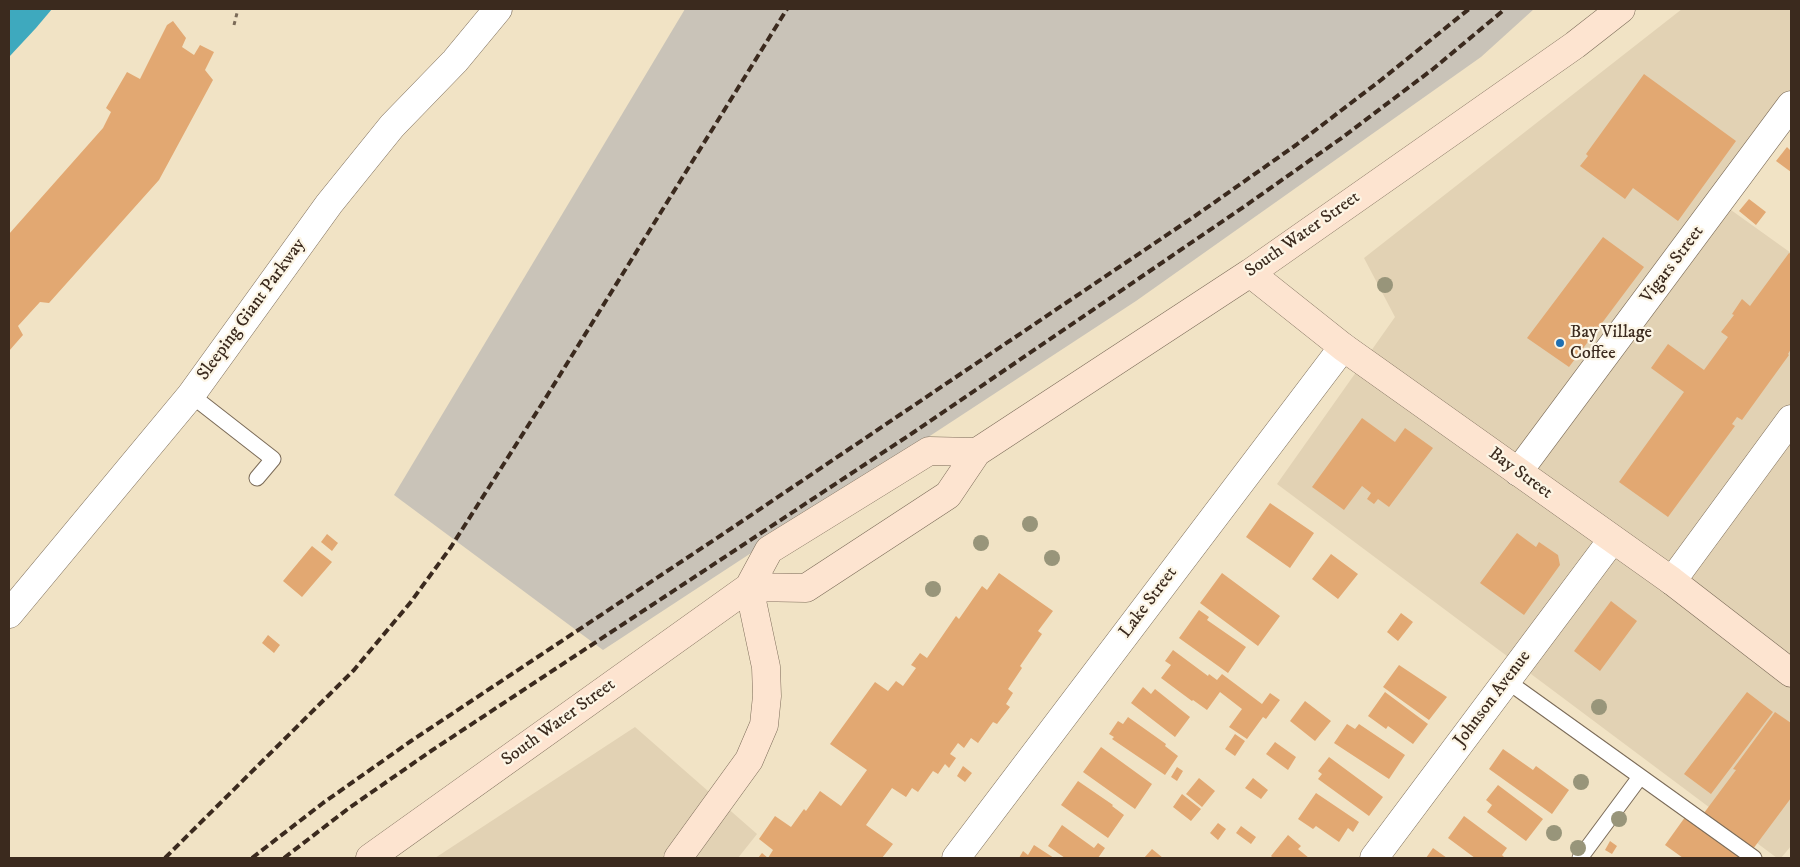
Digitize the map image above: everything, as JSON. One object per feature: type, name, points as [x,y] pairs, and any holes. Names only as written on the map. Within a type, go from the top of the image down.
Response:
[{"type":"main road","name":"South Water Street","points":[[749,587],[806,588],[948,494],[977,452],[1250,273],[1568,50],[1621,9]]},
{"type":"main road","name":"Bay Street","points":[[1250,273],[1342,347],[1672,582],[1791,673]]},
{"type":"main road","name":"South Water Street","points":[[370,858],[749,587],[769,550],[929,451],[977,452]]},
{"type":"main road","points":[[678,858],[749,760],[764,725],[767,696],[766,667],[749,587]]},
{"type":"street","name":"Sleeping Giant Parkway","points":[[9,614],[191,395],[330,204],[385,134],[455,61],[498,9]]},
{"type":"street","name":"Vigars Street","points":[[1518,472],[1791,105]]},
{"type":"street","name":"Lake Street","points":[[956,858],[1342,347]]},
{"type":"street","points":[[1672,582],[1791,419]]},
{"type":"street","name":"Johnson Avenue","points":[[1374,858],[1612,540]]},
{"type":"lane","points":[[191,395],[272,459],[256,478]]},
{"type":"lane","points":[[1507,681],[1754,858]]},
{"type":"lane","points":[[1580,858],[1640,777]]},
{"type":"path","points":[[234,25],[238,9]]},
{"type":"shaded area","points":[[685,9],[1534,9],[1481,57],[1136,301],[603,650],[394,495]]},
{"type":"shaded area","points":[[1682,9],[1791,9],[1791,109],[1724,205],[1791,253],[1791,846],[1781,858],[1777,858],[1277,484],[1395,317],[1364,258]]},
{"type":"shaded area","points":[[635,727],[757,834],[738,858],[435,858]]},
{"type":"water","points":[[9,9],[52,9],[9,57]]},
{"type":"building","points":[[173,21],[186,38],[182,47],[194,55],[200,45],[214,52],[205,70],[213,80],[159,180],[49,303],[40,302],[18,326],[23,335],[9,351],[9,234],[103,128],[111,112],[106,108],[127,72],[140,79],[167,25]]},
{"type":"building","points":[[1644,74],[1736,141],[1678,221],[1633,188],[1625,199],[1580,166],[1588,156],[1586,154]]},
{"type":"building","points":[[1787,147],[1791,151],[1791,172],[1776,161]]},
{"type":"building","points":[[1749,199],[1766,212],[1756,225],[1739,211]]},
{"type":"building","points":[[1603,237],[1644,267],[1569,367],[1527,338]]},
{"type":"building","points":[[1789,253],[1791,254],[1791,349],[1789,355],[1742,420],[1737,417],[1732,424],[1735,426],[1668,517],[1619,482],[1684,392],[1651,368],[1668,344],[1704,370],[1728,337],[1721,332],[1734,315],[1732,314],[1742,299],[1750,306]]},
{"type":"building","points":[[1362,418],[1395,442],[1405,428],[1433,448],[1389,507],[1378,499],[1374,504],[1367,499],[1371,493],[1362,486],[1344,510],[1312,487]]},
{"type":"building","points":[[1270,503],[1314,533],[1290,568],[1246,537]]},
{"type":"building","points":[[1517,533],[1536,547],[1539,542],[1558,555],[1560,565],[1524,615],[1480,583]]},
{"type":"building","points":[[327,534],[338,543],[332,551],[321,542]]},
{"type":"building","points":[[312,546],[332,562],[302,597],[283,581]]},
{"type":"building","points":[[1331,554],[1358,574],[1338,599],[1312,579]]},
{"type":"building","points":[[999,573],[1053,611],[1038,631],[1042,634],[1020,666],[1022,668],[1008,689],[1013,693],[1006,704],[1010,707],[997,724],[993,722],[978,743],[971,738],[964,748],[958,743],[950,754],[956,758],[949,768],[945,764],[938,774],[933,771],[918,792],[912,788],[906,797],[892,788],[866,825],[893,844],[882,858],[768,858],[773,850],[759,839],[775,816],[791,827],[804,809],[806,811],[820,791],[841,806],[867,770],[830,744],[875,682],[888,691],[896,681],[903,686],[916,668],[911,665],[920,653],[927,658],[956,616],[959,619],[982,586],[987,590]]},
{"type":"building","points":[[1222,573],[1280,616],[1258,646],[1200,603]]},
{"type":"building","points":[[1611,601],[1637,621],[1600,671],[1574,651]]},
{"type":"building","points":[[1199,610],[1209,617],[1207,620],[1246,647],[1228,673],[1179,638]]},
{"type":"building","points":[[1401,613],[1413,622],[1398,641],[1387,632]]},
{"type":"building","points":[[268,635],[280,645],[274,653],[262,643]]},
{"type":"building","points":[[1173,650],[1208,676],[1209,674],[1217,680],[1222,674],[1262,704],[1270,693],[1280,700],[1266,719],[1263,717],[1247,739],[1229,727],[1242,709],[1220,692],[1207,710],[1161,678],[1171,665],[1165,661]]},
{"type":"building","points":[[1399,665],[1447,697],[1429,720],[1383,687]]},
{"type":"building","points":[[1143,687],[1151,694],[1155,689],[1190,717],[1175,737],[1131,703]]},
{"type":"building","points":[[1385,692],[1428,724],[1413,744],[1388,726],[1386,729],[1368,716]]},
{"type":"building","points":[[1747,692],[1773,712],[1711,794],[1684,774]]},
{"type":"building","points":[[1305,701],[1331,721],[1315,741],[1290,721]]},
{"type":"building","points":[[1775,712],[1791,723],[1791,798],[1753,849],[1704,813],[1736,770],[1733,769]]},
{"type":"building","points":[[1128,717],[1166,744],[1165,746],[1178,756],[1165,775],[1112,739],[1114,737],[1109,734],[1118,721],[1123,724]]},
{"type":"building","points":[[1347,724],[1355,729],[1359,724],[1405,755],[1389,779],[1334,743]]},
{"type":"building","points":[[1235,734],[1245,741],[1235,756],[1225,749]]},
{"type":"building","points":[[1275,742],[1296,757],[1288,770],[1266,754]]},
{"type":"building","points":[[1101,747],[1152,784],[1135,809],[1083,772]]},
{"type":"building","points":[[1503,749],[1533,770],[1536,766],[1569,790],[1552,814],[1489,769]]},
{"type":"building","points":[[1329,757],[1383,797],[1369,816],[1318,779],[1322,774],[1318,771]]},
{"type":"building","points":[[963,766],[972,773],[965,782],[957,776]]},
{"type":"building","points":[[1177,767],[1183,771],[1177,781],[1171,777]]},
{"type":"building","points":[[1199,778],[1215,791],[1202,807],[1186,794]]},
{"type":"building","points":[[1253,778],[1268,790],[1261,799],[1245,788]]},
{"type":"building","points":[[1078,781],[1113,805],[1124,815],[1108,838],[1061,805]]},
{"type":"building","points":[[1498,785],[1543,819],[1526,841],[1487,812],[1492,805],[1486,800]]},
{"type":"building","points":[[1316,793],[1359,822],[1353,832],[1348,828],[1339,842],[1316,826],[1313,829],[1298,819]]},
{"type":"building","points":[[1182,794],[1201,809],[1191,821],[1173,807]]},
{"type":"building","points":[[1688,813],[1750,858],[1683,858],[1665,845]]},
{"type":"building","points":[[1464,816],[1507,848],[1502,855],[1505,858],[1475,858],[1448,838]]},
{"type":"building","points":[[1218,823],[1226,829],[1218,840],[1210,833]]},
{"type":"building","points":[[1062,825],[1094,848],[1098,843],[1105,848],[1098,858],[1065,858],[1048,846]]},
{"type":"building","points":[[1241,826],[1256,837],[1251,844],[1236,833]]},
{"type":"building","points":[[1288,835],[1301,846],[1298,849],[1309,858],[1273,858],[1271,856]]},
{"type":"building","points":[[1610,841],[1617,846],[1612,854],[1605,850]]},
{"type":"building","points":[[1034,845],[1054,858],[1019,858],[1023,851],[1028,855]]},
{"type":"building","points":[[1433,848],[1447,858],[1426,858]]},
{"type":"building","points":[[1152,849],[1163,858],[1144,858]]},
{"type":"building","points":[[762,853],[768,858],[758,858]]},
{"type":"railway","points":[[165,858],[354,670],[410,603],[451,547],[545,399],[787,9]]},
{"type":"railway","points":[[252,858],[323,803],[411,741],[723,534],[1195,216],[1296,145],[1469,9]]},
{"type":"railway","points":[[284,858],[349,808],[431,751],[914,432],[1245,206],[1343,137],[1433,69],[1505,9]]},
{"type":"place","name":"Bay Village Coffee","points":[[1560,343]]}]
